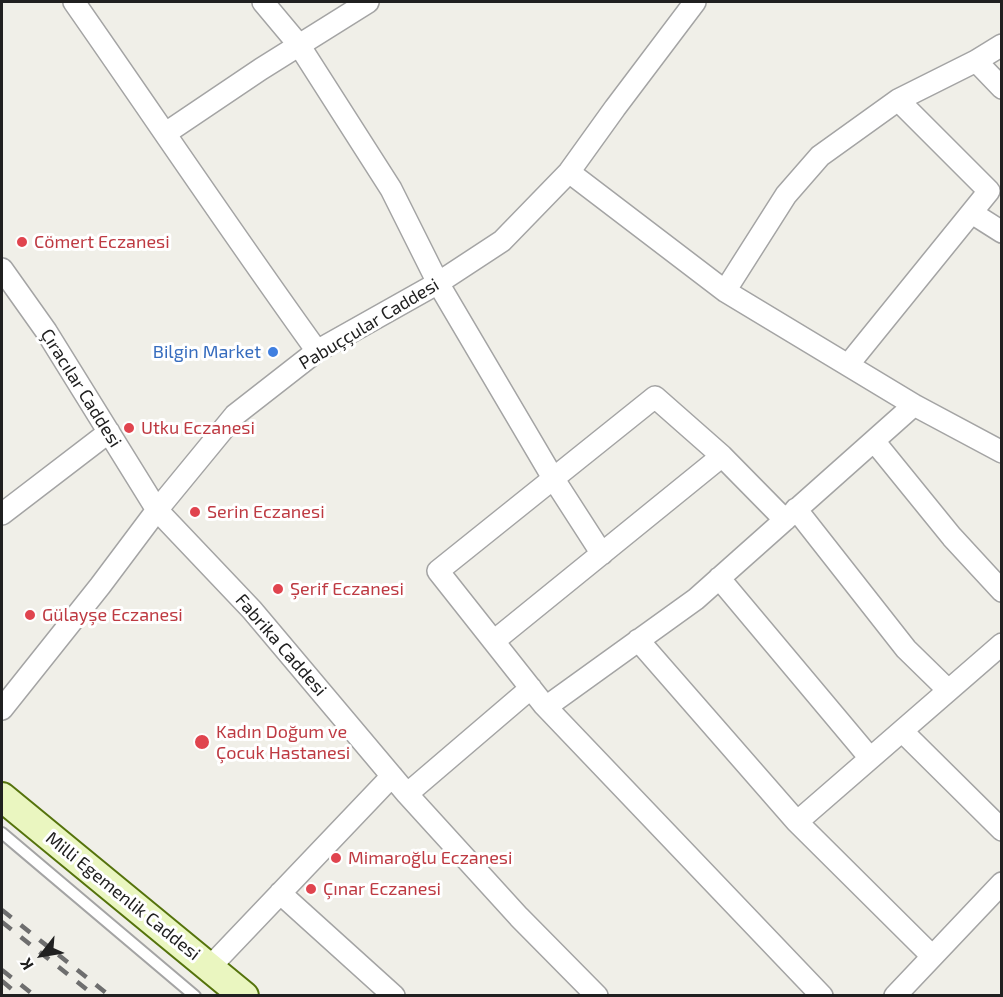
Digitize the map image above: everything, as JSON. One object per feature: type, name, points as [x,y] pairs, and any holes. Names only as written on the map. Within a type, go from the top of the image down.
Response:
[{"type":"main road","name":"Milli Egemenlik Caddesi","points":[[2,797],[244,996]]},
{"type":"street","points":[[74,2],[257,268],[317,351]]},
{"type":"street","points":[[263,2],[299,45],[392,189],[438,283],[553,478],[602,554]]},
{"type":"street","points":[[166,133],[261,69],[368,2]]},
{"type":"street","name":"Pabuççular Caddesi","points":[[2,709],[157,510],[235,415],[317,351],[438,283],[502,242],[569,172],[694,2]]},
{"type":"street","points":[[725,291],[786,195],[820,156],[898,100],[1002,45]]},
{"type":"street","points":[[975,61],[1002,88]]},
{"type":"street","points":[[848,365],[990,191],[898,100]]},
{"type":"street","points":[[569,172],[725,291],[914,405],[1002,452]]},
{"type":"street","points":[[972,213],[1002,232]]},
{"type":"street","name":"Çıracılar Caddesi","points":[[2,269],[46,331],[157,510]]},
{"type":"street","points":[[817,994],[546,707],[438,571],[655,397],[791,515],[906,649],[948,690]]},
{"type":"street","points":[[546,707],[696,599],[914,405]]},
{"type":"street","points":[[2,514],[110,432]]},
{"type":"street","points":[[874,441],[952,537],[1002,591]]},
{"type":"street","points":[[494,641],[722,456]]},
{"type":"street","name":"Fabrika Caddesi","points":[[157,510],[252,610],[407,794],[519,917],[597,996]]},
{"type":"street","points":[[719,578],[870,759]]},
{"type":"street","points":[[639,640],[797,822],[932,956]]},
{"type":"street","points":[[797,822],[1002,644]]},
{"type":"street","points":[[407,794],[531,688]]},
{"type":"street","points":[[902,731],[1002,830]]},
{"type":"street","points":[[210,967],[392,776]]},
{"type":"street","points":[[895,996],[1002,883]]},
{"type":"street","points":[[280,893],[394,996]]},
{"type":"lane","points":[[2,832],[195,996]]},
{"type":"railway","points":[[2,910],[110,996]]},
{"type":"railway","points":[[2,922],[95,996]]},
{"type":"railway","points":[[2,970],[35,996]]},
{"type":"railway","points":[[2,981],[20,996]]},
{"type":"place","name":"Cömert Eczanesi","points":[[22,242]]},
{"type":"place","name":"Bilgin Market","points":[[273,352]]},
{"type":"place","name":"Utku Eczanesi","points":[[129,428]]},
{"type":"place","name":"Serin Eczanesi","points":[[195,512]]},
{"type":"place","name":"Şerif Eczanesi","points":[[278,589]]},
{"type":"place","name":"Gülayşe Eczanesi","points":[[30,615]]},
{"type":"place","name":"Kadın Doğum ve Çocuk Hastanesi","points":[[202,742]]},
{"type":"place","name":"Mimaroğlu Eczanesi","points":[[336,858]]},
{"type":"place","name":"Çınar Eczanesi","points":[[311,889]]}]
